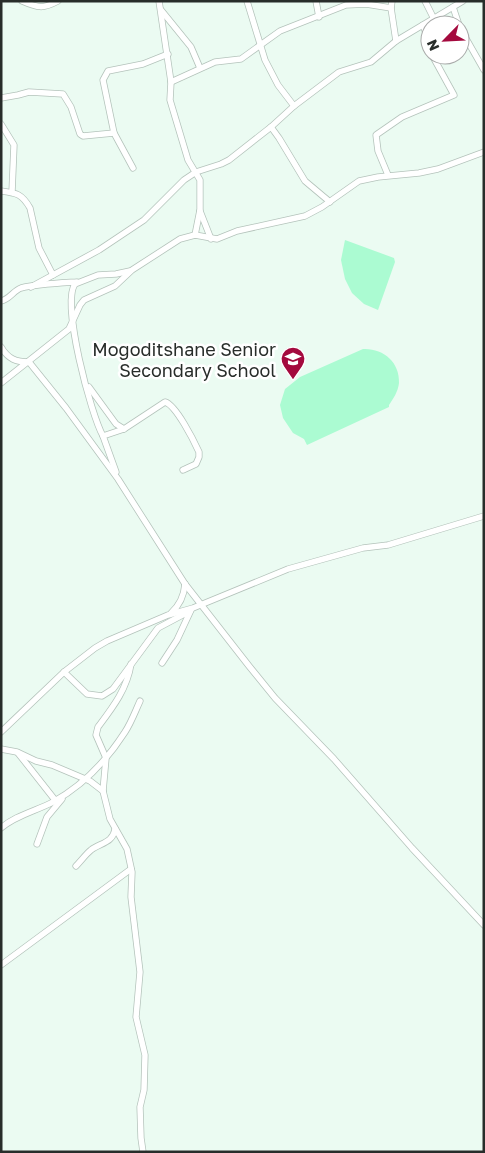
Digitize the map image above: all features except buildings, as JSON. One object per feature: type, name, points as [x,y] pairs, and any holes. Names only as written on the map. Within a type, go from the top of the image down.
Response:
[{"type":"street","points":[[22,1],[37,7],[49,6],[58,1]]},
{"type":"street","points":[[160,1],[171,82],[170,100],[188,160],[200,180],[200,210],[195,235]]},
{"type":"street","points":[[247,1],[265,60],[278,85],[294,106]]},
{"type":"street","points":[[316,1],[319,17]]},
{"type":"street","points":[[425,1],[432,15]]},
{"type":"street","points":[[440,15],[463,1]]},
{"type":"street","points":[[171,82],[188,76],[200,68],[223,60],[242,58],[280,31],[352,4],[390,4],[396,41]]},
{"type":"street","points":[[454,6],[456,15]]},
{"type":"street","points":[[160,8],[191,47],[200,68]]},
{"type":"street","points":[[31,287],[99,250],[144,220],[181,182],[196,172],[225,163],[271,127],[294,106],[339,72],[368,63],[396,41],[420,27]]},
{"type":"street","points":[[470,46],[484,70]]},
{"type":"street","points":[[132,168],[114,133],[103,80],[105,74],[114,68],[143,64],[168,54]]},
{"type":"street","points":[[388,176],[377,149],[376,135],[402,117],[454,95],[438,65]]},
{"type":"street","points":[[1,98],[35,91],[63,94],[71,107],[80,134],[83,136],[114,133]]},
{"type":"street","points":[[1,124],[14,144],[12,192]]},
{"type":"street","points":[[271,127],[280,138],[306,181],[330,202]]},
{"type":"street","points":[[1,383],[69,328],[82,302],[115,286],[132,270],[180,239],[195,235],[211,239],[223,238],[237,231],[305,216],[330,202],[359,181],[438,169],[484,152]]},
{"type":"street","points":[[1,191],[18,194],[30,208],[40,248],[52,275]]},
{"type":"street","points":[[200,210],[211,239]]},
{"type":"street","points":[[1,301],[8,299],[18,290],[77,282],[98,275],[122,273],[132,270]]},
{"type":"street","points":[[77,282],[71,291],[72,324],[93,414],[118,479]]},
{"type":"street","points":[[1,347],[3,352],[15,361],[29,362],[66,408],[118,479],[185,584],[275,698],[334,759],[412,848],[484,925]]},
{"type":"street","points":[[85,379],[93,395],[116,424],[124,429]]},
{"type":"street","points":[[103,436],[124,429],[137,422],[163,403],[170,404],[199,452],[196,464],[184,470]]},
{"type":"street","points":[[158,628],[202,604],[288,569],[362,548],[388,546],[484,516]]},
{"type":"street","points":[[64,672],[87,694],[102,696],[113,689],[168,615],[180,604],[185,584]]},
{"type":"street","points":[[1,732],[64,672],[101,644],[168,615],[192,609]]},
{"type":"street","points":[[162,663],[177,640],[192,609]]},
{"type":"street","points":[[131,664],[129,678],[120,697],[96,729],[96,735],[106,758],[103,791],[110,819],[127,849],[132,869],[131,897],[140,967],[136,1017],[145,1055],[144,1090],[140,1107],[143,1152]]},
{"type":"street","points":[[37,844],[47,817],[69,792],[106,758],[126,731],[140,702]]},
{"type":"street","points":[[1,749],[17,752],[36,761],[52,765],[93,783],[103,791]]},
{"type":"street","points":[[17,752],[55,800]]},
{"type":"street","points":[[1,828],[22,814],[69,792]]},
{"type":"street","points":[[76,866],[90,851],[109,840],[113,836],[115,829]]},
{"type":"street","points":[[1,965],[132,869]]},
{"type":"green space","points":[[345,240],[394,258],[395,262],[378,310],[364,304],[352,293],[345,279],[341,260]]},
{"type":"green space","points":[[363,349],[370,349],[383,354],[389,358],[397,369],[399,383],[389,407],[307,445],[304,439],[293,433],[283,418],[280,405],[285,389],[300,377]]},
{"type":"place","name":"Mogoditshane Senior Secondary School","points":[[293,380]]}]
